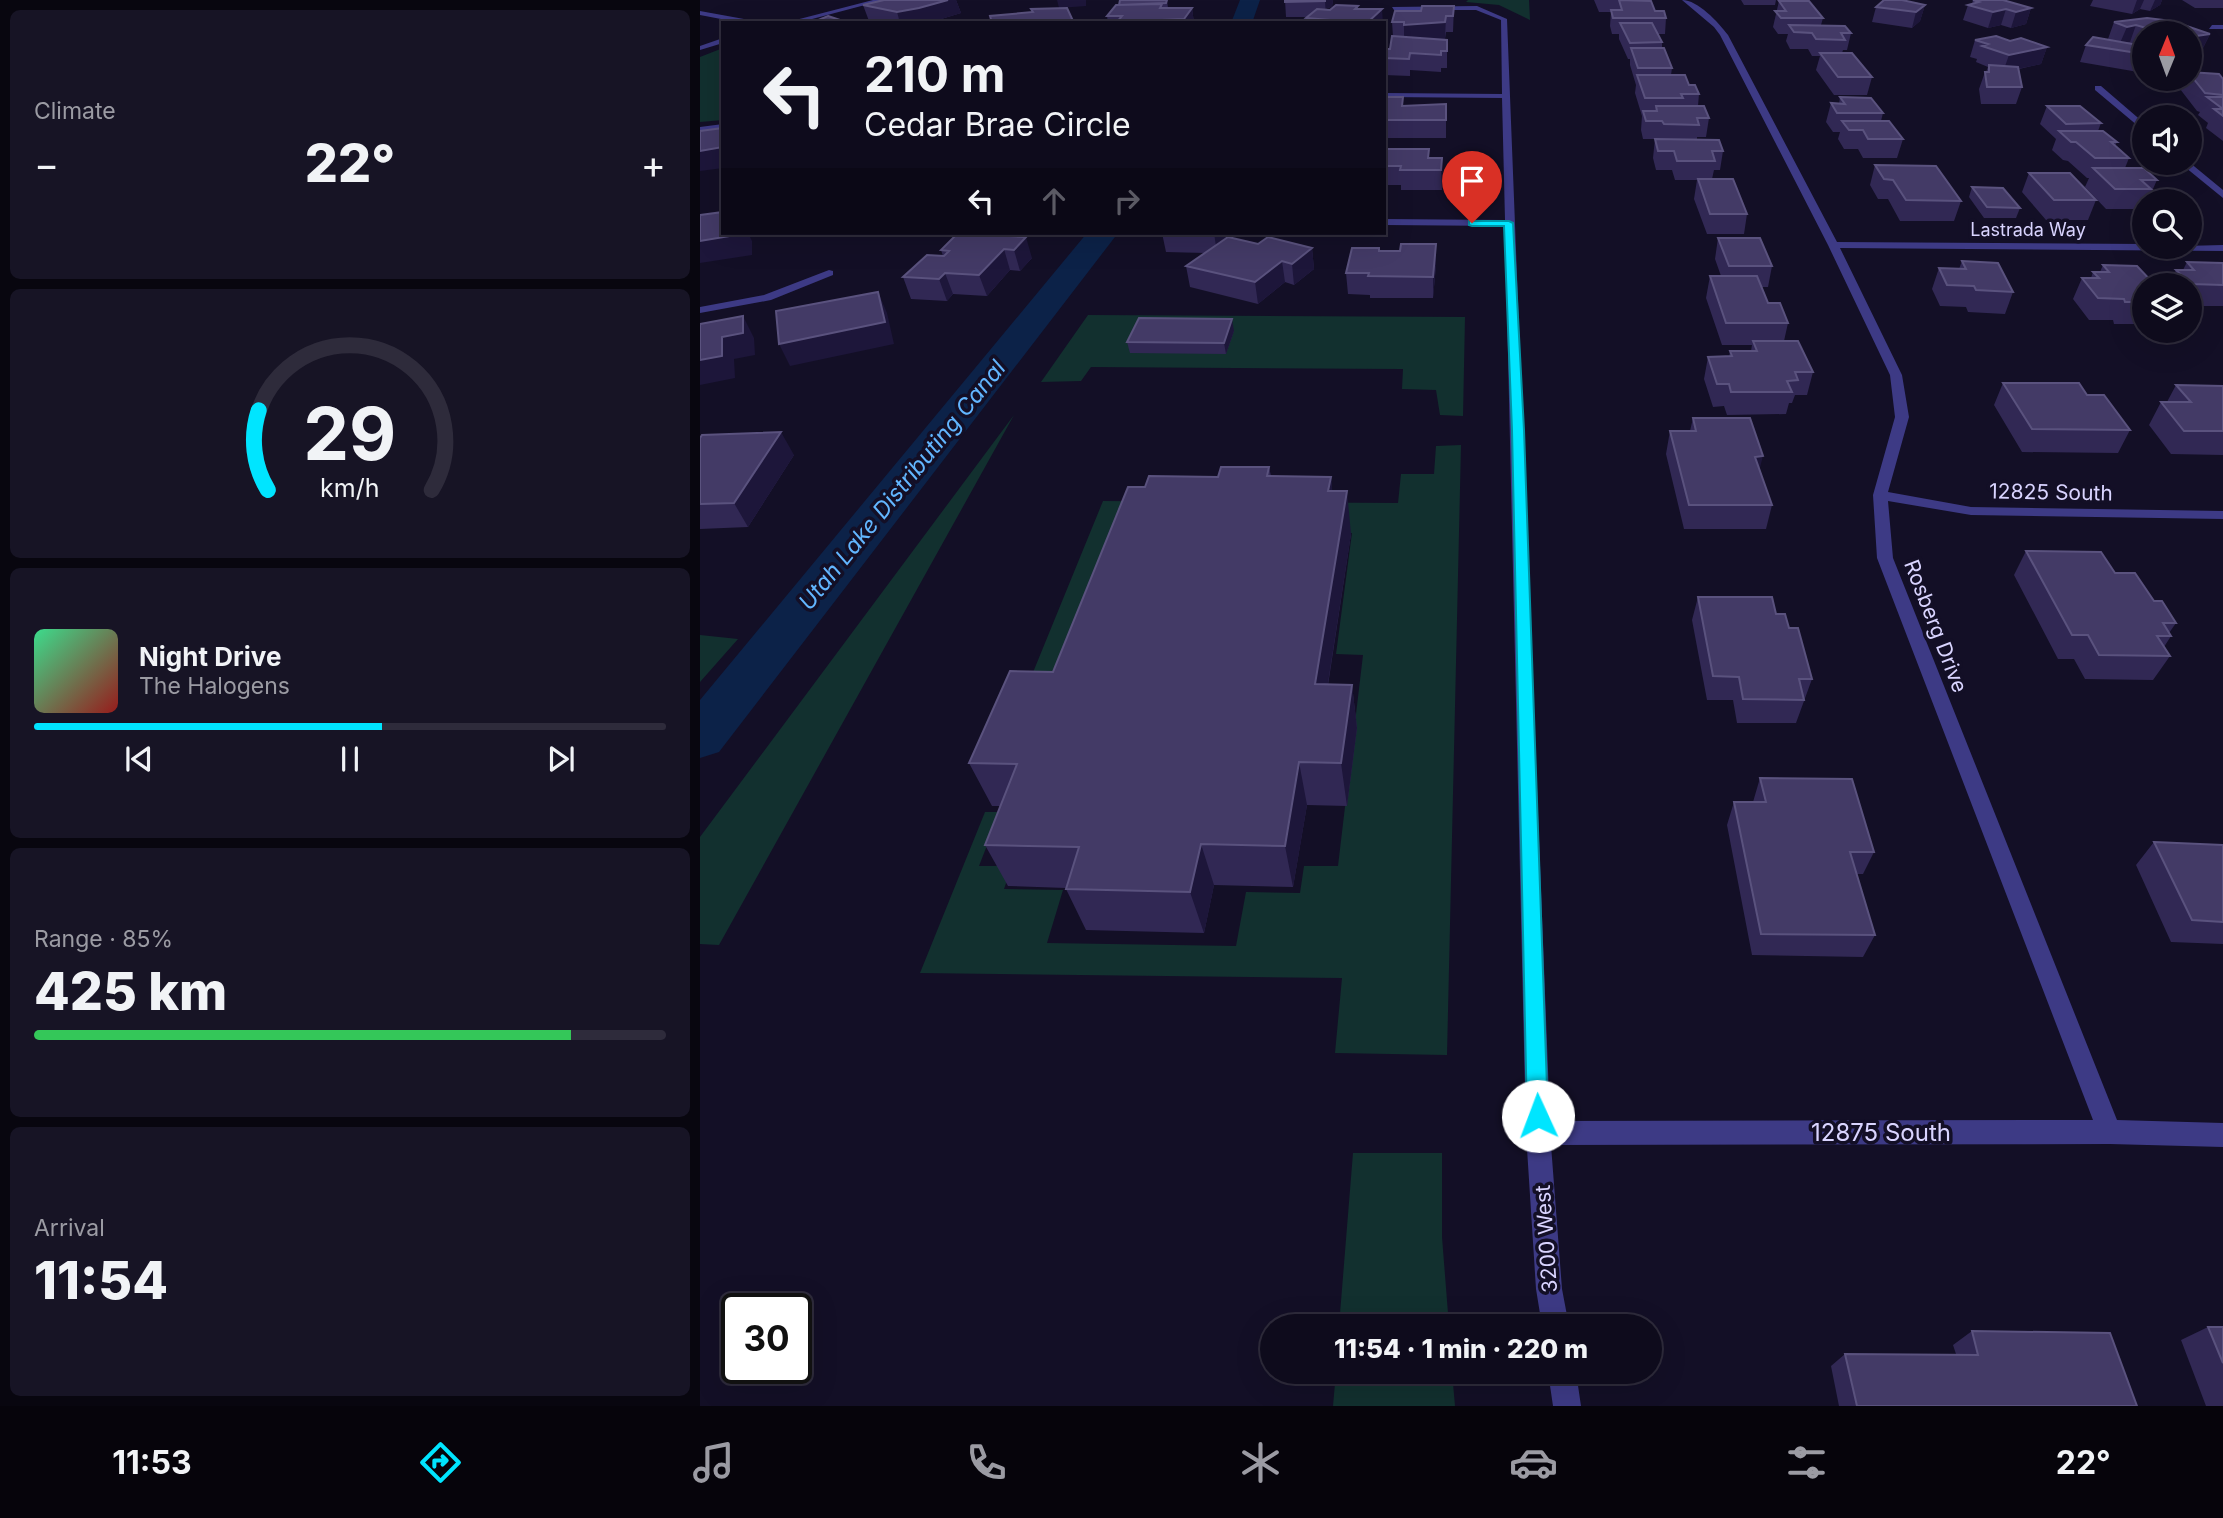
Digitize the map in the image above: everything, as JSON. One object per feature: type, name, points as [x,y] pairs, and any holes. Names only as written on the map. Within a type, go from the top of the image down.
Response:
[{"type":"street","points":[[795,21],[881,0]]},
{"type":"street","name":"Rosberg Drive","points":[[1685,0],[1717,25],[1724,35],[1833,245],[1896,375],[1902,417],[1880,495],[1885,558],[2110,1132]]},
{"type":"street","name":"3200 West","points":[[1394,8],[1477,8],[1504,19],[1538,1133],[1553,1314]]},
{"type":"street","points":[[700,13],[744,21]]},
{"type":"street","points":[[2212,27],[2223,27]]},
{"type":"street","points":[[700,48],[721,41]]},
{"type":"street","points":[[2098,88],[2132,118]]},
{"type":"street","points":[[1386,95],[1506,96]]},
{"type":"street","points":[[700,130],[721,127]]},
{"type":"street","points":[[2199,175],[2223,195]]},
{"type":"street","points":[[1386,222],[1509,223]]},
{"type":"street","name":"Lastrada Way","points":[[1833,245],[2223,248]]},
{"type":"street","points":[[700,310],[767,298],[829,273]]},
{"type":"street","name":"12825 South","points":[[1880,495],[1971,512],[2223,515]]},
{"type":"street","name":"12875 South","points":[[1538,1133],[2110,1132],[2223,1135]]},
{"type":"street","points":[[1564,1384],[1567,1406]]},
{"type":"green space","points":[[1529,0],[1530,20],[1499,5],[1466,2]]},
{"type":"green space","points":[[721,49],[721,120],[700,122],[700,57]]},
{"type":"green space","points":[[1088,315],[1465,317],[1463,416],[1440,415],[1436,390],[1402,389],[1403,369],[1091,367],[1081,381],[1041,382]]},
{"type":"green space","points":[[1014,415],[719,945],[700,944],[700,837]]},
{"type":"green space","points":[[1461,445],[1447,1055],[1335,1053],[1342,978],[920,973],[985,812],[1000,812],[979,866],[1012,866],[1004,889],[1063,890],[1047,943],[1236,946],[1246,892],[1300,893],[1304,866],[1338,866],[1363,655],[1336,654],[1352,533],[1344,533],[1045,714],[1016,714],[1103,501],[1398,503],[1401,474],[1434,474],[1436,446]]},
{"type":"green space","points":[[700,635],[738,639],[700,682]]},
{"type":"green space","points":[[1353,1153],[1442,1153],[1442,1237],[1448,1314],[1340,1314]]},
{"type":"green space","points":[[1335,1384],[1453,1384],[1455,1406],[1333,1406]]},
{"type":"building","points":[[884,0],[948,0],[897,12],[863,5]]},
{"type":"building","points":[[1120,0],[1167,0],[1166,3],[1119,5]]},
{"type":"building","points":[[1325,0],[1325,1],[1285,2]]},
{"type":"building","points":[[1619,0],[1651,1],[1655,11],[1664,11],[1666,18],[1613,18],[1611,10],[1622,10]]},
{"type":"building","points":[[1884,0],[1902,0],[1925,5],[1916,12],[1876,7]]},
{"type":"building","points":[[1973,0],[2003,0],[2031,8],[2016,12],[2006,9],[1993,12],[1968,5],[1979,2]]},
{"type":"building","points":[[1779,1],[1809,1],[1823,18],[1781,18],[1775,11],[1786,11]]},
{"type":"building","points":[[1162,4],[1160,8],[1192,8],[1184,19],[1118,21],[1122,16],[1107,16],[1116,5]]},
{"type":"building","points":[[1336,5],[1358,6],[1355,9],[1382,9],[1369,21],[1306,18],[1317,9],[1330,10]]},
{"type":"building","points":[[1422,6],[1454,6],[1453,16],[1446,16],[1445,22],[1404,25],[1404,22],[1392,22],[1395,11],[1421,11]]},
{"type":"building","points":[[1067,8],[1073,21],[991,21],[990,16],[1033,12],[1031,9]]},
{"type":"building","points":[[828,16],[843,21],[816,21]]},
{"type":"building","points":[[2147,18],[2172,21],[2132,21],[2132,26],[2127,27],[2114,22]]},
{"type":"building","points":[[1620,23],[1652,23],[1662,42],[1630,43]]},
{"type":"building","points":[[1789,25],[1845,26],[1851,33],[1841,33],[1845,40],[1816,39],[1812,33],[1794,32]]},
{"type":"building","points":[[1392,36],[1447,40],[1447,51],[1441,51],[1441,55],[1410,53],[1409,59],[1386,58],[1386,49],[1390,49]]},
{"type":"building","points":[[1996,36],[2010,41],[2021,38],[2047,47],[2009,55],[1982,46],[1988,44],[1975,40]]},
{"type":"building","points":[[2093,37],[2132,44],[2132,52],[2086,45]]},
{"type":"building","points":[[1631,48],[1664,48],[1672,68],[1638,68]]},
{"type":"building","points":[[1820,53],[1852,53],[1872,77],[1838,77]]},
{"type":"building","points":[[1989,65],[2018,67],[2022,87],[1987,87],[1985,72],[1989,72]]},
{"type":"building","points":[[2202,73],[2219,74],[2223,79],[2223,95],[2205,93],[2202,89]]},
{"type":"building","points":[[1637,75],[1685,75],[1689,85],[1695,85],[1699,94],[1681,94],[1683,98],[1645,98]]},
{"type":"building","points":[[1386,97],[1403,97],[1402,106],[1446,104],[1446,120],[1386,120]]},
{"type":"building","points":[[1840,97],[1871,98],[1883,113],[1837,113],[1831,103],[1845,104]]},
{"type":"building","points":[[2207,97],[2223,97],[2223,109]]},
{"type":"building","points":[[1656,106],[1704,106],[1709,118],[1697,118],[1699,125],[1646,121],[1643,111],[1657,111]]},
{"type":"building","points":[[2047,106],[2080,106],[2101,123],[2066,124]]},
{"type":"building","points":[[2214,109],[2223,109],[2223,116]]},
{"type":"building","points":[[1842,121],[1889,121],[1903,139],[1868,139],[1863,130],[1849,130]]},
{"type":"building","points":[[721,128],[721,147],[700,151],[700,131]]},
{"type":"building","points":[[2059,131],[2103,131],[2117,142],[2111,142],[2129,158],[2095,158]]},
{"type":"building","points":[[1655,139],[1719,140],[1723,151],[1712,151],[1715,161],[1677,161],[1674,151],[1658,151]]},
{"type":"building","points":[[1386,149],[1429,149],[1428,158],[1442,158],[1441,170],[1400,170],[1401,166],[1386,166]]},
{"type":"building","points":[[1875,165],[1936,166],[1961,201],[1906,200],[1893,180],[1884,179]]},
{"type":"building","points":[[2093,168],[2132,168],[2132,175],[2152,175],[2157,180],[2141,180],[2151,189],[2115,189]]},
{"type":"building","points":[[2029,173],[2070,173],[2096,200],[2054,200]]},
{"type":"building","points":[[1698,179],[1733,179],[1747,214],[1710,214]]},
{"type":"building","points":[[1972,187],[2003,188],[2020,208],[1987,207]]},
{"type":"building","points":[[721,212],[721,235],[736,235],[700,241],[700,215]]},
{"type":"building","points":[[956,235],[1026,237],[1014,250],[1004,249],[979,275],[945,273],[939,279],[903,277],[927,255],[944,256],[949,251],[941,250]]},
{"type":"building","points":[[1228,237],[1258,244],[1268,237],[1312,248],[1292,264],[1282,261],[1255,282],[1186,266]]},
{"type":"building","points":[[1718,238],[1760,238],[1772,266],[1729,266]]},
{"type":"building","points":[[1401,244],[1436,244],[1433,277],[1346,273],[1352,248],[1400,251]]},
{"type":"building","points":[[1962,261],[1998,263],[2013,292],[1947,285],[1939,268],[1966,269]]},
{"type":"building","points":[[2187,262],[2223,263],[2223,285],[2202,284],[2202,273],[2179,273],[2176,270],[2194,270]]},
{"type":"building","points":[[2103,265],[2137,266],[2144,273],[2132,273],[2132,302],[2098,298],[2082,278],[2099,278],[2093,272],[2109,272]]},
{"type":"building","points":[[1710,276],[1757,276],[1768,303],[1780,303],[1788,323],[1726,323]]},
{"type":"building","points":[[878,292],[885,322],[779,344],[776,311]]},
{"type":"building","points":[[743,316],[743,333],[722,337],[722,356],[700,360],[700,324]]},
{"type":"building","points":[[1139,318],[1232,319],[1224,343],[1127,342]]},
{"type":"building","points":[[1753,341],[1798,341],[1813,372],[1795,372],[1798,380],[1787,381],[1792,392],[1731,392],[1729,384],[1717,384],[1708,357],[1732,356],[1730,351],[1757,351]]},
{"type":"building","points":[[2003,383],[2079,383],[2087,395],[2104,395],[2130,430],[2032,429]]},
{"type":"building","points":[[2176,385],[2223,386],[2223,431],[2184,431],[2161,402],[2191,402]]},
{"type":"building","points":[[1693,418],[1750,418],[1763,456],[1755,457],[1772,505],[1689,505],[1670,431],[1696,431]]},
{"type":"building","points":[[781,432],[734,503],[700,504],[702,435]]},
{"type":"building","points":[[1221,467],[1269,467],[1267,476],[1331,477],[1328,491],[1347,491],[1315,684],[1352,685],[1341,763],[1299,762],[1285,846],[1201,844],[1190,892],[1066,889],[1079,847],[985,845],[1017,764],[969,763],[1010,671],[1053,672],[1128,487],[1145,487],[1149,476],[1218,477]]},
{"type":"building","points":[[2026,551],[2101,552],[2115,573],[2135,573],[2154,601],[2162,601],[2176,623],[2163,623],[2171,636],[2157,636],[2170,656],[2099,655],[2088,635],[2072,635]]},
{"type":"building","points":[[1698,597],[1772,597],[1776,614],[1785,614],[1789,628],[1798,628],[1812,679],[1799,679],[1804,700],[1743,699],[1739,677],[1713,676]]},
{"type":"building","points":[[1760,778],[1852,779],[1874,852],[1850,852],[1875,935],[1761,934],[1734,802],[1766,802]]},
{"type":"building","points":[[2154,842],[2223,845],[2223,922],[2192,920]]},
{"type":"building","points":[[2208,1327],[2223,1327],[2223,1363]]},
{"type":"building","points":[[1972,1331],[2110,1333],[2137,1406],[1857,1406],[1845,1354],[1978,1355]]},
{"type":"waterway","name":"Utah Lake Distributing Canal","points":[[1242,21],[1250,0]]},
{"type":"waterway","name":"Utah Lake Distributing Canal","points":[[700,738],[1101,235]]},
{"type":"route","points":[[1472,223],[1509,223],[1518,430],[1538,1116]]}]
